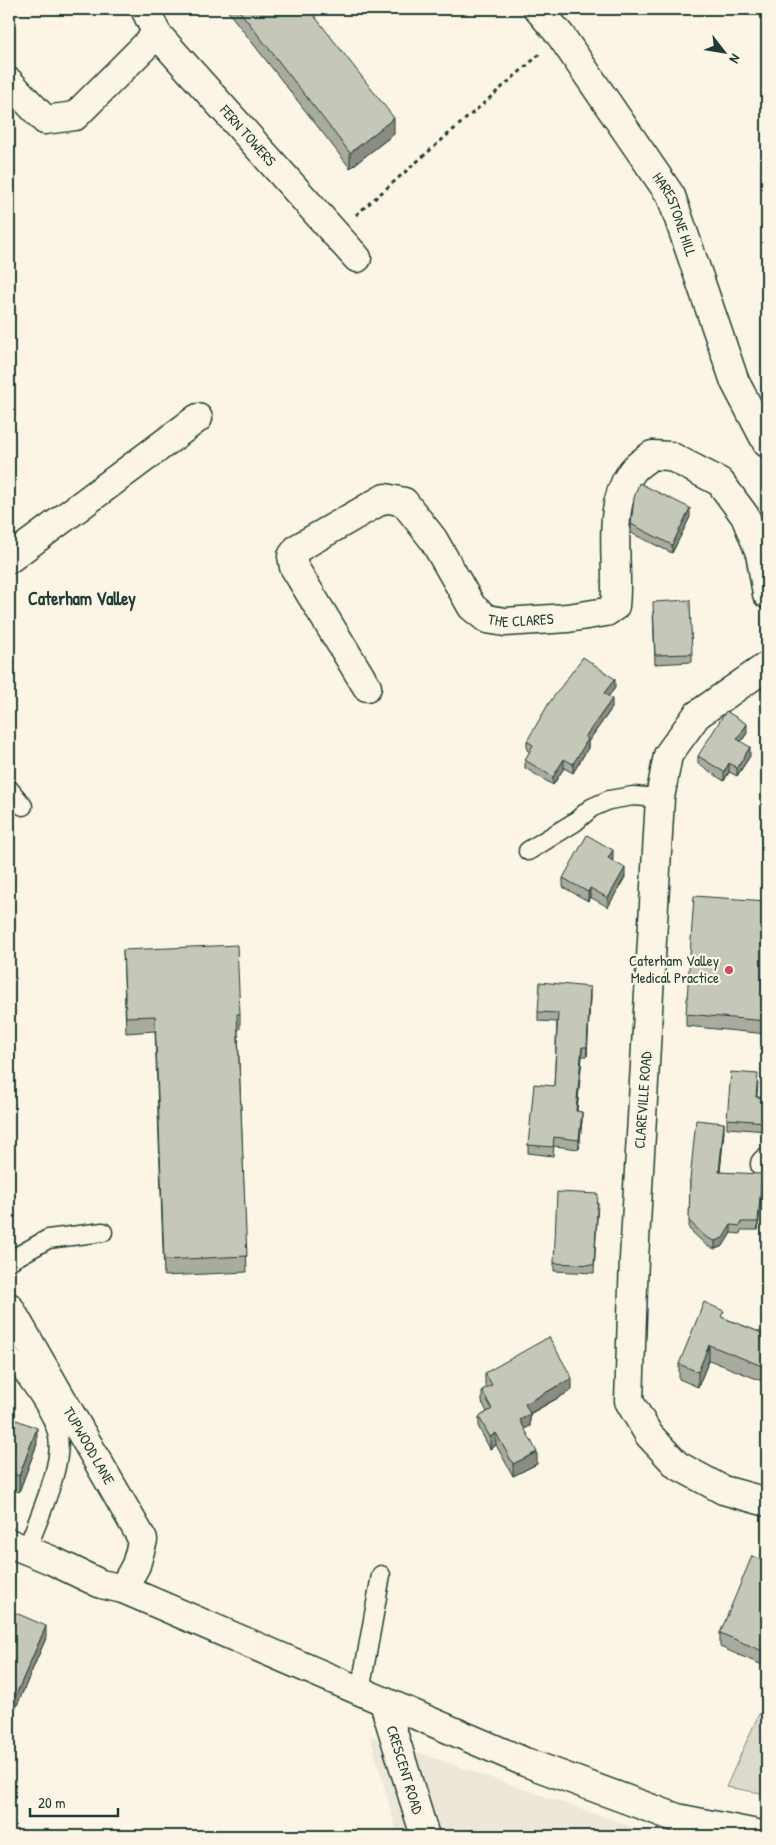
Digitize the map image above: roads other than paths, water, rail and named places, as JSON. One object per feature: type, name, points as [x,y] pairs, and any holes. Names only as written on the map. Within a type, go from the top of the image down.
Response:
[{"type":"street","name":"FERN TOWERS","points":[[145,9],[157,34],[357,258]]},
{"type":"street","name":"HARESTONE HILL","points":[[538,9],[561,36],[671,196],[736,382],[767,443]]},
{"type":"street","points":[[9,82],[45,120],[75,116],[157,34]]},
{"type":"street","points":[[9,559],[198,418]]},
{"type":"street","name":"THE CLARES","points":[[366,687],[294,567],[292,556],[298,548],[385,498],[404,502],[433,539],[472,607],[487,619],[505,622],[578,617],[606,612],[615,606],[618,588],[616,508],[631,472],[652,455],[670,456],[720,482],[745,516],[760,553],[767,594]]},
{"type":"street","name":"CLAREVILLE ROAD","points":[[767,666],[697,715],[668,755],[660,798],[634,1259],[629,1401],[649,1435],[677,1465],[723,1490],[767,1502]]},
{"type":"street","name":"TUPWOOD LANE","points":[[9,1307],[142,1540],[136,1565],[123,1588]]},
{"type":"street","points":[[18,1547],[101,1584],[123,1588],[384,1703],[525,1762],[677,1818],[767,1836]]},
{"type":"street","name":"CRESCENT ROAD","points":[[384,1703],[425,1836]]},
{"type":"lane","points":[[9,789],[22,806]]},
{"type":"lane","points":[[528,851],[575,822],[591,808],[609,800],[633,796],[660,798]]},
{"type":"lane","points":[[9,1261],[48,1239],[103,1232]]},
{"type":"lane","points":[[9,1354],[47,1412],[57,1430],[59,1441],[58,1462],[18,1547]]},
{"type":"lane","points":[[360,1692],[381,1575]]},
{"type":"place","name":"Caterham Valley Medical Practice","points":[[729,970]]},
{"type":"district","name":"Caterham Valley","points":[[82,599]]}]
